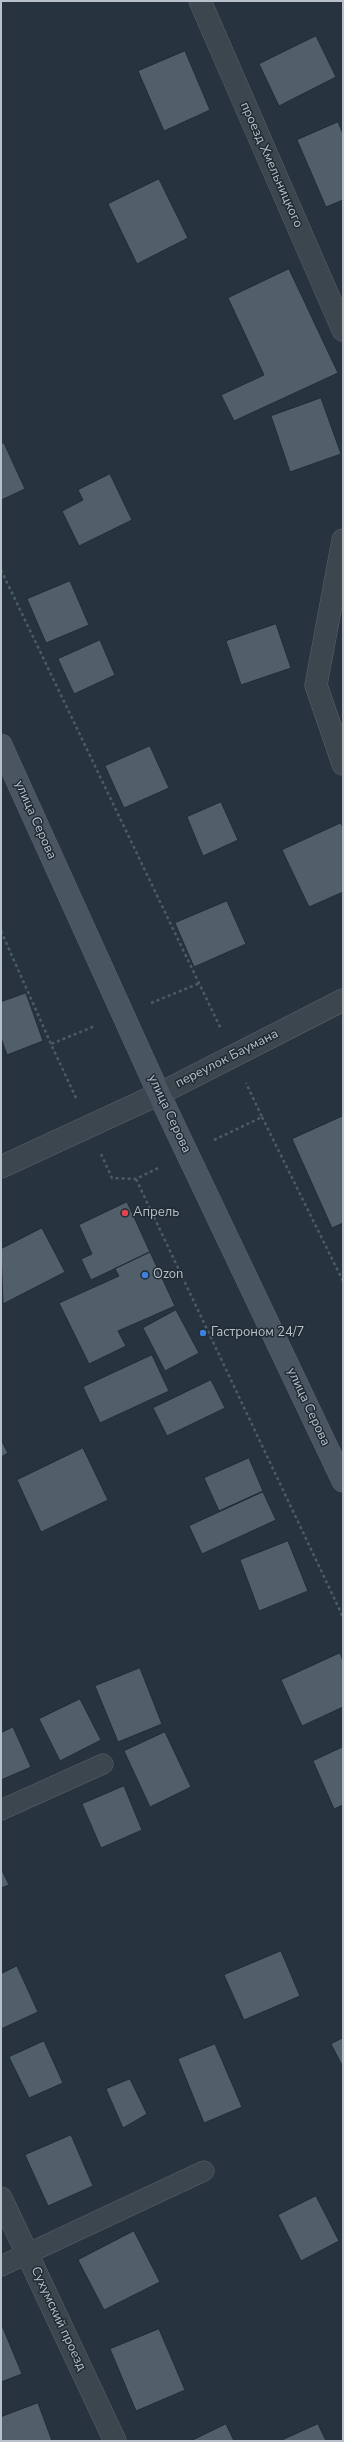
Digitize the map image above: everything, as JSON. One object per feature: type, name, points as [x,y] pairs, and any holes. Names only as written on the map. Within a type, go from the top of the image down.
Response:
[{"type":"main road","name":"улица Серова","points":[[1,745],[159,1094],[343,1481]]},
{"type":"street","name":"проезд Хмельницкого","points":[[200,1],[343,330]]},
{"type":"street","points":[[343,540],[316,686],[343,764]]},
{"type":"street","name":"переулок Баумана","points":[[1,1167],[159,1094],[343,1000]]},
{"type":"street","name":"Сухумский проезд","points":[[1,2198],[115,2441]]},
{"type":"lane","points":[[1,1810],[103,1764]]},
{"type":"lane","points":[[1,2266],[204,2171]]},
{"type":"path","points":[[1,570],[200,983]]},
{"type":"path","points":[[1,931],[51,1044]]},
{"type":"path","points":[[262,1117],[343,1281]]},
{"type":"path","points":[[136,1179],[343,1617]]},
{"type":"building","points":[[316,36],[336,77],[279,106],[259,64]]},
{"type":"building","points":[[185,51],[210,110],[164,131],[138,71]]},
{"type":"building","points":[[338,122],[343,134],[343,200],[326,207],[297,140]]},
{"type":"building","points":[[159,179],[188,238],[137,264],[108,204]]},
{"type":"building","points":[[289,269],[338,373],[234,421],[221,395],[264,375],[228,298]]},
{"type":"building","points":[[321,398],[341,454],[290,472],[271,416]]},
{"type":"building","points":[[4,443],[25,489],[1,500],[1,444]]},
{"type":"building","points":[[110,474],[132,520],[79,546],[62,511],[83,500],[78,490]]},
{"type":"building","points":[[70,581],[89,625],[46,643],[27,599]]},
{"type":"building","points":[[276,624],[291,668],[241,685],[226,641]]},
{"type":"building","points":[[100,640],[115,675],[74,694],[58,659]]},
{"type":"building","points":[[150,746],[169,788],[124,808],[105,766]]},
{"type":"building","points":[[221,802],[238,840],[203,856],[187,817]]},
{"type":"building","points":[[341,823],[343,828],[343,892],[309,907],[282,850]]},
{"type":"building","points":[[227,901],[246,944],[194,967],[175,923]]},
{"type":"building","points":[[26,993],[43,1041],[7,1055],[1,1038],[1,1002]]},
{"type":"building","points":[[343,1116],[343,1223],[332,1228],[292,1139]]},
{"type":"building","points":[[127,1202],[150,1252],[91,1280],[81,1259],[92,1254],[79,1225]]},
{"type":"building","points":[[42,1228],[65,1272],[3,1304],[1,1249]]},
{"type":"building","points":[[150,1252],[175,1306],[118,1331],[126,1346],[89,1364],[59,1303],[119,1276],[115,1269]]},
{"type":"building","points":[[176,1310],[199,1353],[165,1371],[143,1328]]},
{"type":"building","points":[[152,1355],[169,1391],[100,1423],[83,1387]]},
{"type":"building","points":[[211,1380],[225,1408],[167,1436],[153,1408]]},
{"type":"building","points":[[1,1440],[8,1453],[1,1457]]},
{"type":"building","points":[[83,1448],[108,1500],[41,1532],[17,1480]]},
{"type":"building","points":[[249,1458],[263,1491],[219,1511],[204,1478]]},
{"type":"building","points":[[263,1492],[276,1520],[202,1554],[189,1526]]},
{"type":"building","points":[[288,1541],[308,1591],[259,1611],[240,1560]]},
{"type":"building","points":[[340,1653],[343,1661],[343,1707],[302,1726],[281,1680]]},
{"type":"building","points":[[140,1668],[162,1724],[118,1742],[95,1686]]},
{"type":"building","points":[[80,1699],[101,1740],[60,1761],[39,1719]]},
{"type":"building","points":[[13,1727],[31,1767],[1,1780],[1,1733]]},
{"type":"building","points":[[165,1732],[191,1787],[150,1807],[124,1751]]},
{"type":"building","points":[[343,1747],[343,1805],[334,1809],[313,1761]]},
{"type":"building","points":[[124,1786],[142,1830],[101,1848],[82,1804]]},
{"type":"building","points":[[1,1868],[9,1885],[1,1888]]},
{"type":"building","points":[[281,1951],[300,1996],[244,2020],[224,1975]]},
{"type":"building","points":[[17,1966],[38,2012],[1,2029],[1,1974]]},
{"type":"building","points":[[343,2038],[343,2067],[331,2044]]},
{"type":"building","points":[[44,2041],[63,2083],[29,2098],[9,2057]]},
{"type":"building","points":[[215,2044],[242,2107],[204,2123],[178,2059]]},
{"type":"building","points":[[130,2079],[147,2114],[123,2128],[106,2089]]},
{"type":"building","points":[[71,2135],[93,2186],[48,2206],[25,2155]]},
{"type":"building","points":[[316,2196],[339,2241],[301,2261],[278,2215]]},
{"type":"building","points":[[134,2231],[160,2282],[104,2310],[78,2260]]},
{"type":"building","points":[[1,2323],[22,2374],[1,2382]]},
{"type":"building","points":[[159,2329],[185,2390],[136,2411],[110,2349]]},
{"type":"building","points":[[38,2403],[52,2441],[1,2441],[1,2417]]},
{"type":"building","points":[[226,2424],[234,2441],[191,2441]]},
{"type":"building","points":[[318,2424],[326,2441],[280,2441]]},
{"type":"place","name":"Апрель","points":[[125,1213]]},
{"type":"place","name":"Ozon","points":[[145,1275]]},
{"type":"place","name":"Гастроном 24/7","points":[[203,1333]]}]
